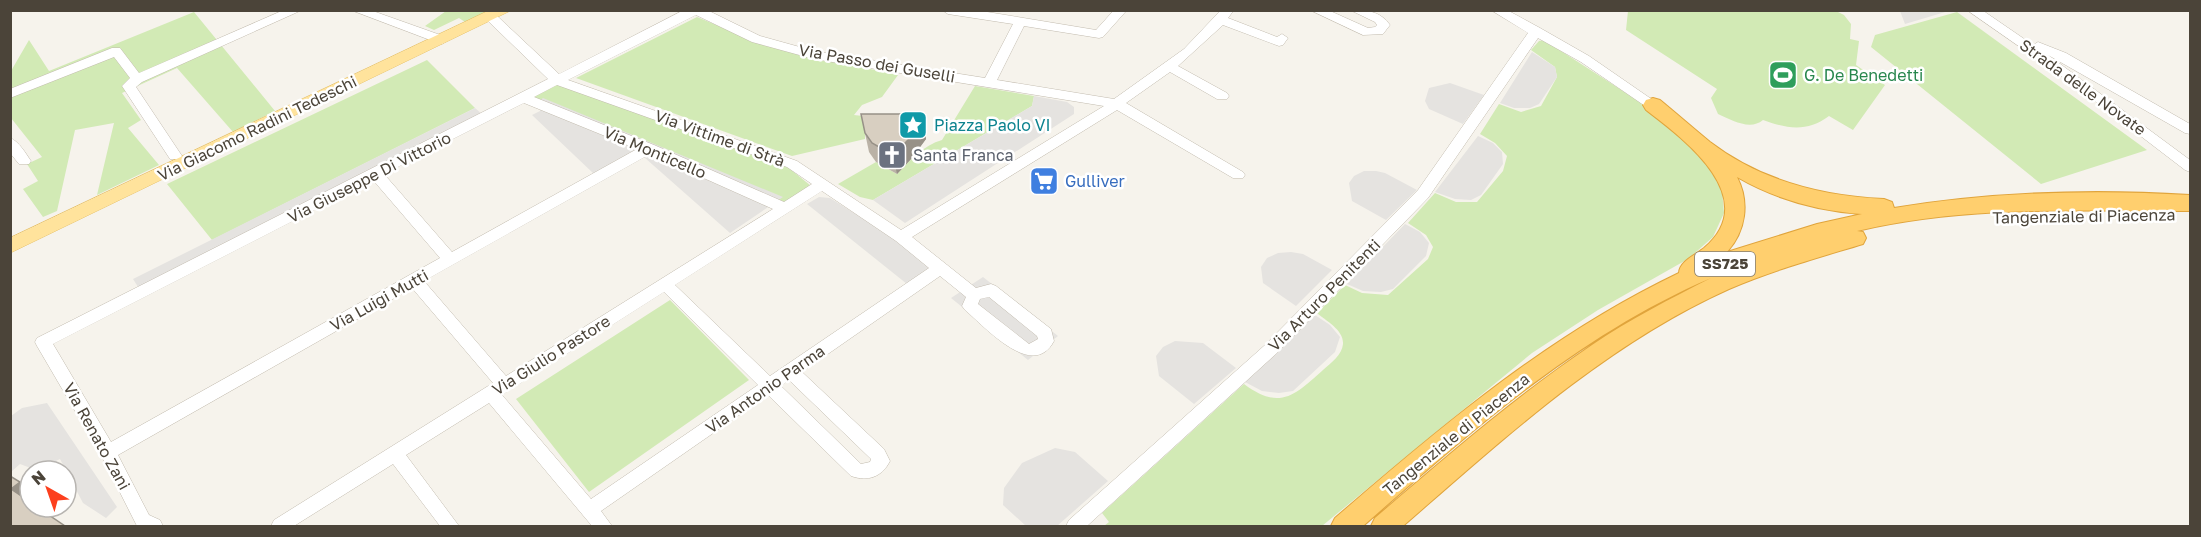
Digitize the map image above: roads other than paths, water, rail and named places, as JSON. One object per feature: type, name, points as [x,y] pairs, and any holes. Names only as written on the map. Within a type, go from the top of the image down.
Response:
[{"type":"highway","points":[[1653,105],[1704,147],[1741,172],[1775,189],[1821,202],[1855,206],[1959,207]]},
{"type":"highway","points":[[1661,291],[1707,258],[1729,236],[1734,212],[1732,191],[1721,166],[1704,147]]},
{"type":"highway","name":"Tangenziale di Piacenza","points":[[1344,526],[1509,387],[1592,331],[1661,291],[1764,247],[1821,230],[1878,218],[1959,207],[2053,200],[2188,206]]},
{"type":"highway","name":"Tangenziale di Piacenza","points":[[1384,526],[1532,400],[1608,344],[1677,303],[1779,260],[1838,242],[1891,230],[1971,218],[2188,206]]},
{"type":"main road","name":"Via Giacomo Radini Tedeschi","points":[[10,246],[497,14]]},
{"type":"street","points":[[175,156],[129,86],[137,79],[296,10]]},
{"type":"street","points":[[357,10],[442,40]]},
{"type":"street","name":"Via Giuseppe Di Vittorio","points":[[43,342],[695,10]]},
{"type":"street","name":"Via Passo dei Guselli","points":[[695,10],[756,39],[814,55],[1117,104],[1238,175]]},
{"type":"street","points":[[948,10],[1099,34],[1121,10]]},
{"type":"street","points":[[1316,10],[1367,32],[1379,31],[1384,25],[1379,19],[1356,10]]},
{"type":"street","points":[[1497,10],[1536,31],[1653,105]]},
{"type":"street","points":[[1524,10],[1526,19],[1536,31]]},
{"type":"street","name":"Strada delle Novate","points":[[1973,10],[2190,167]]},
{"type":"street","name":"Via Vittime di Strà","points":[[497,14],[558,81],[792,165],[901,237],[974,295]]},
{"type":"street","points":[[901,237],[1117,104],[1169,66],[1224,15],[1279,42],[1282,38]]},
{"type":"street","points":[[990,82],[1020,22]]},
{"type":"street","name":"Via Arturo Penitenti","points":[[1075,526],[1271,349],[1423,194],[1536,31]]},
{"type":"street","points":[[2012,36],[2062,56],[2190,130]]},
{"type":"street","points":[[10,94],[116,51],[137,79]]},
{"type":"street","points":[[1169,66],[1222,96]]},
{"type":"street","points":[[1065,95],[1079,104],[1086,125]]},
{"type":"street","name":"Via Monticello","points":[[524,98],[649,148],[785,208]]},
{"type":"street","points":[[10,142],[24,161]]},
{"type":"street","name":"Via Luigi Mutti","points":[[108,452],[649,148]]},
{"type":"street","points":[[375,174],[450,260]]},
{"type":"street","name":"Via Giulio Pastore","points":[[280,526],[823,184]]},
{"type":"street","name":"Via Antonio Parma","points":[[589,510],[940,268]]},
{"type":"street","points":[[414,280],[603,526]]},
{"type":"street","points":[[665,284],[857,471],[867,473],[877,469],[881,461],[878,454],[790,371]]},
{"type":"street","name":"Via Vittime di Strà","points":[[992,290],[1045,333],[1046,341],[1033,351],[1024,349],[970,306],[974,295],[992,290]]},
{"type":"street","name":"Via Renato Zani","points":[[43,342],[108,452],[143,521],[154,526]]},
{"type":"street","points":[[395,454],[450,526]]},
{"type":"place","name":"G. De Benedetti","points":[[1783,75]]},
{"type":"place","name":"Piazza Paolo VI","points":[[913,125]]},
{"type":"place","name":"Santa Franca","points":[[892,155]]},
{"type":"place","name":"Gulliver","points":[[1044,181]]}]
